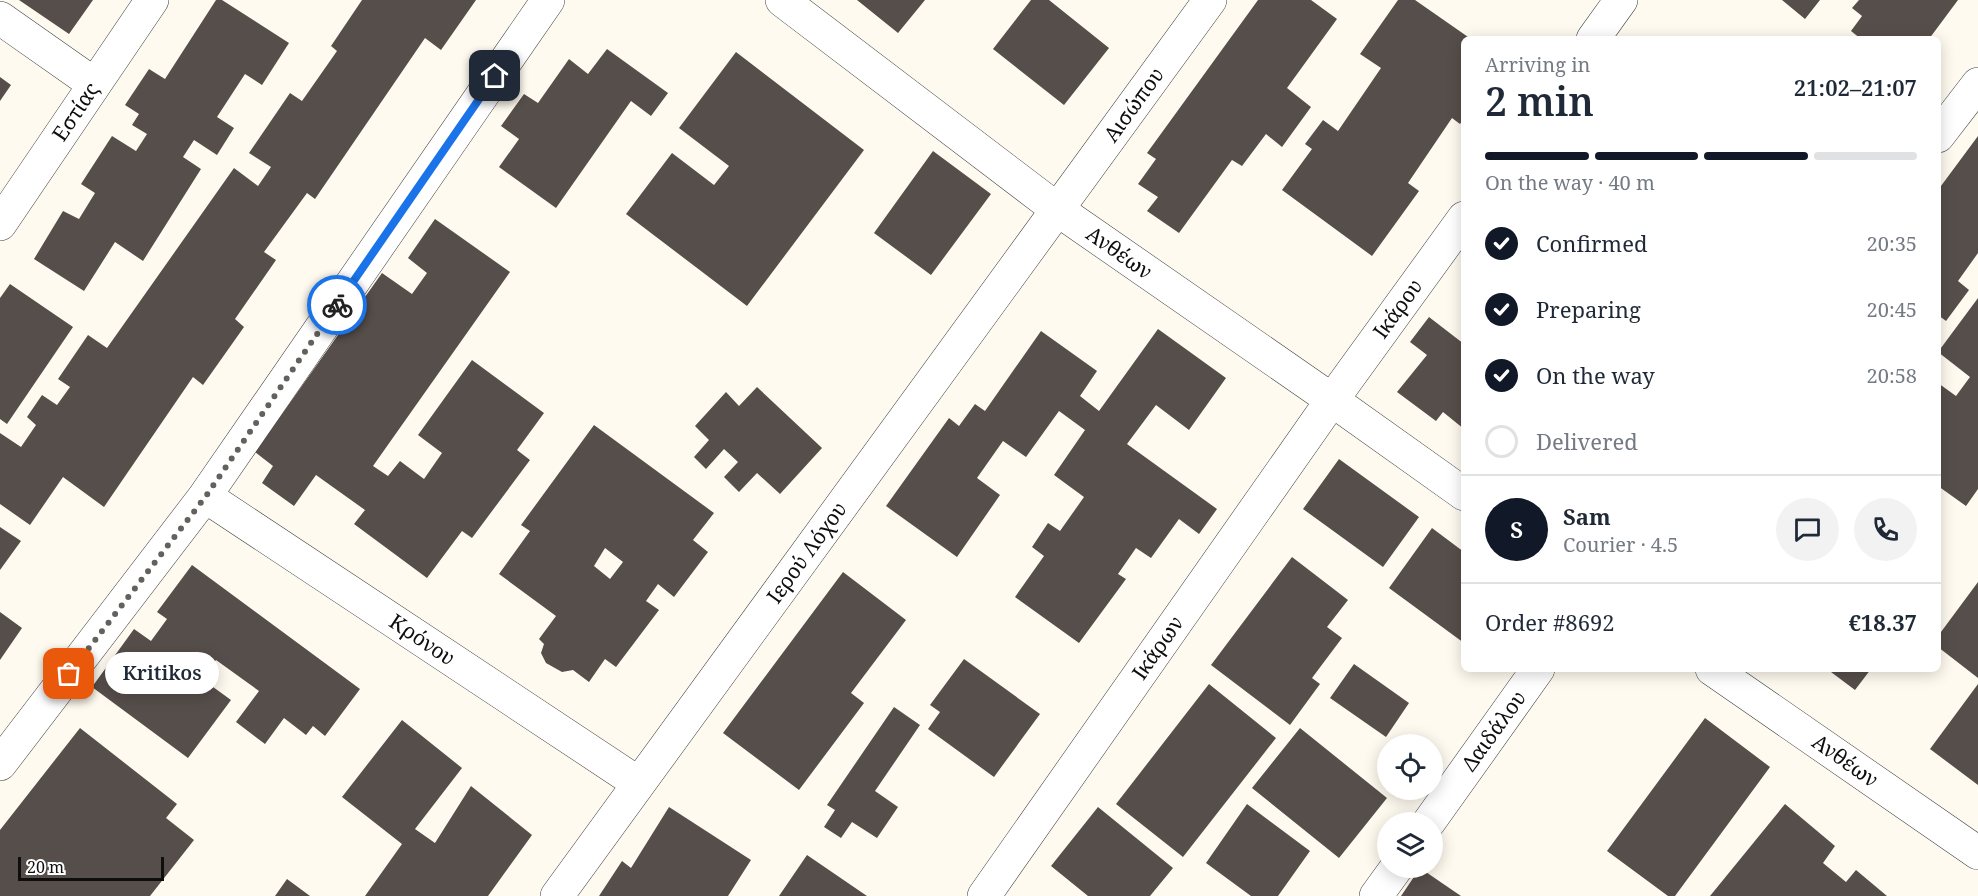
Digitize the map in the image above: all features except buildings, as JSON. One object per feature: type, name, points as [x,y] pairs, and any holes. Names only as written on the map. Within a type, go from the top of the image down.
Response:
[{"type":"street","name":"Εστίας","points":[[0,224],[152,0]]},
{"type":"street","points":[[0,764],[206,496],[548,0]]},
{"type":"street","name":"Ανθέων","points":[[782,0],[1058,210],[1461,492]]},
{"type":"street","name":"Αισώπου","points":[[1058,210],[1210,0]]},
{"type":"street","points":[[1595,36],[1621,0]]},
{"type":"street","points":[[0,18],[94,84]]},
{"type":"street","points":[[1941,132],[1978,84]]},
{"type":"street","name":"Ιερού Λόχου","points":[[557,896],[1058,210]]},
{"type":"street","name":"Ικάρου","points":[[1332,400],[1461,222]]},
{"type":"street","name":"Ικάρων","points":[[984,896],[1332,400]]},
{"type":"street","name":"Κρόνου","points":[[206,496],[638,783]]},
{"type":"street","name":"Δαιδάλου","points":[[1436,812],[1536,672]]},
{"type":"street","name":"Ανθέων","points":[[1717,672],[1978,853]]},
{"type":"street","points":[[1376,896],[1389,878]]},
{"type":"way so far","points":[[69,674],[206,496],[337,305]]},
{"type":"place","name":"Kritikos","points":[[69,674]]},
{"type":"route","points":[[337,305],[495,76]]}]
